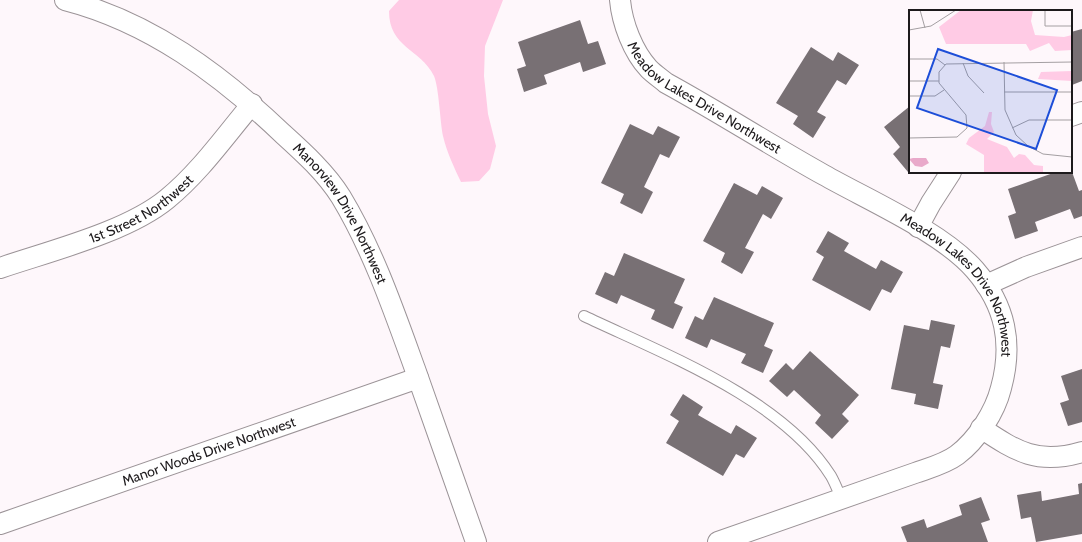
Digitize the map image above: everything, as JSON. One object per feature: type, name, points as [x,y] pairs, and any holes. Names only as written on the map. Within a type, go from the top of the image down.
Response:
[{"type":"street","name":"Manorview Drive Northwest","points":[[65,0],[125,21],[164,41],[201,64],[252,104],[317,166],[340,196],[360,230],[394,313],[476,542]]},
{"type":"street","name":"Meadow Lakes Drive Northwest","points":[[620,0],[627,29],[636,50],[648,68],[666,83],[822,174],[918,227],[964,260],[975,270],[986,285],[1002,316],[1006,335],[1008,353],[1000,393],[993,409],[981,428],[969,444],[957,455],[940,464],[718,542]]},
{"type":"street","name":"1st Street Northwest","points":[[0,268],[112,230],[141,216],[166,199],[188,178],[252,104]]},
{"type":"street","points":[[1072,116],[1082,112]]},
{"type":"street","points":[[918,227],[930,203],[950,173]]},
{"type":"street","points":[[986,285],[1026,267],[1082,247]]},
{"type":"street","name":"Manor Woods Drive Northwest","points":[[0,524],[418,378]]},
{"type":"street","points":[[981,428],[999,440],[1035,457],[1056,459],[1082,452]]},
{"type":"lane","points":[[584,316],[729,386],[763,408],[804,442],[820,460],[832,477],[841,498]]},
{"type":"shaded area","points":[[399,0],[503,0],[485,46],[484,76],[488,114],[496,146],[490,169],[479,181],[461,182],[443,136],[436,81],[434,76],[421,59],[406,47],[394,33],[390,23],[389,11]]},
{"type":"building","points":[[580,20],[588,44],[598,41],[606,64],[583,72],[580,62],[544,75],[547,84],[524,92],[517,69],[526,66],[518,42]]},
{"type":"building","points":[[1082,29],[1082,81],[1072,85],[1073,58],[1072,32]]},
{"type":"building","points":[[811,47],[833,61],[838,52],[859,65],[846,85],[837,80],[817,112],[826,117],[813,138],[793,124],[798,116],[776,103]]},
{"type":"building","points":[[909,107],[909,172],[893,154],[900,147],[884,127]]},
{"type":"building","points":[[630,124],[653,135],[658,126],[680,137],[669,158],[660,154],[644,187],[653,192],[642,214],[620,203],[624,194],[601,183]]},
{"type":"building","points":[[1072,172],[1079,191],[1082,190],[1082,216],[1074,219],[1070,209],[1035,222],[1038,231],[1015,239],[1008,216],[1016,213],[1008,189],[1053,173]]},
{"type":"building","points":[[734,183],[757,195],[762,186],[783,198],[771,219],[763,214],[745,248],[754,252],[742,274],[721,262],[725,253],[703,241]]},
{"type":"building","points":[[828,231],[849,243],[844,251],[876,269],[881,260],[903,272],[891,293],[882,289],[870,311],[812,280],[824,257],[816,252]]},
{"type":"building","points":[[624,253],[685,279],[674,303],[683,307],[673,329],[651,319],[655,310],[621,295],[617,304],[595,294],[605,272],[614,276]]},
{"type":"building","points":[[714,297],[774,323],[764,346],[773,350],[763,373],[741,363],[746,354],[711,339],[707,348],[685,338],[695,316],[703,320]]},
{"type":"building","points":[[931,320],[955,325],[950,348],[941,346],[933,383],[943,385],[938,409],[914,404],[916,394],[891,389],[904,325],[929,330]]},
{"type":"building","points":[[810,351],[859,395],[842,414],[849,421],[832,439],[815,423],[821,415],[794,390],[787,397],[769,381],[786,363],[793,370]]},
{"type":"building","points":[[1082,369],[1082,422],[1068,426],[1060,403],[1069,400],[1061,376]]},
{"type":"building","points":[[683,394],[703,407],[698,415],[731,434],[736,425],[757,438],[744,458],[736,454],[723,476],[666,443],[679,421],[670,415]]},
{"type":"building","points":[[1082,483],[1082,534],[1036,542],[1031,517],[1021,519],[1017,495],[1041,491],[1042,501],[1079,494],[1078,484]]},
{"type":"building","points":[[981,497],[990,520],[981,523],[988,542],[907,542],[901,527],[924,519],[927,528],[962,515],[959,505]]}]
